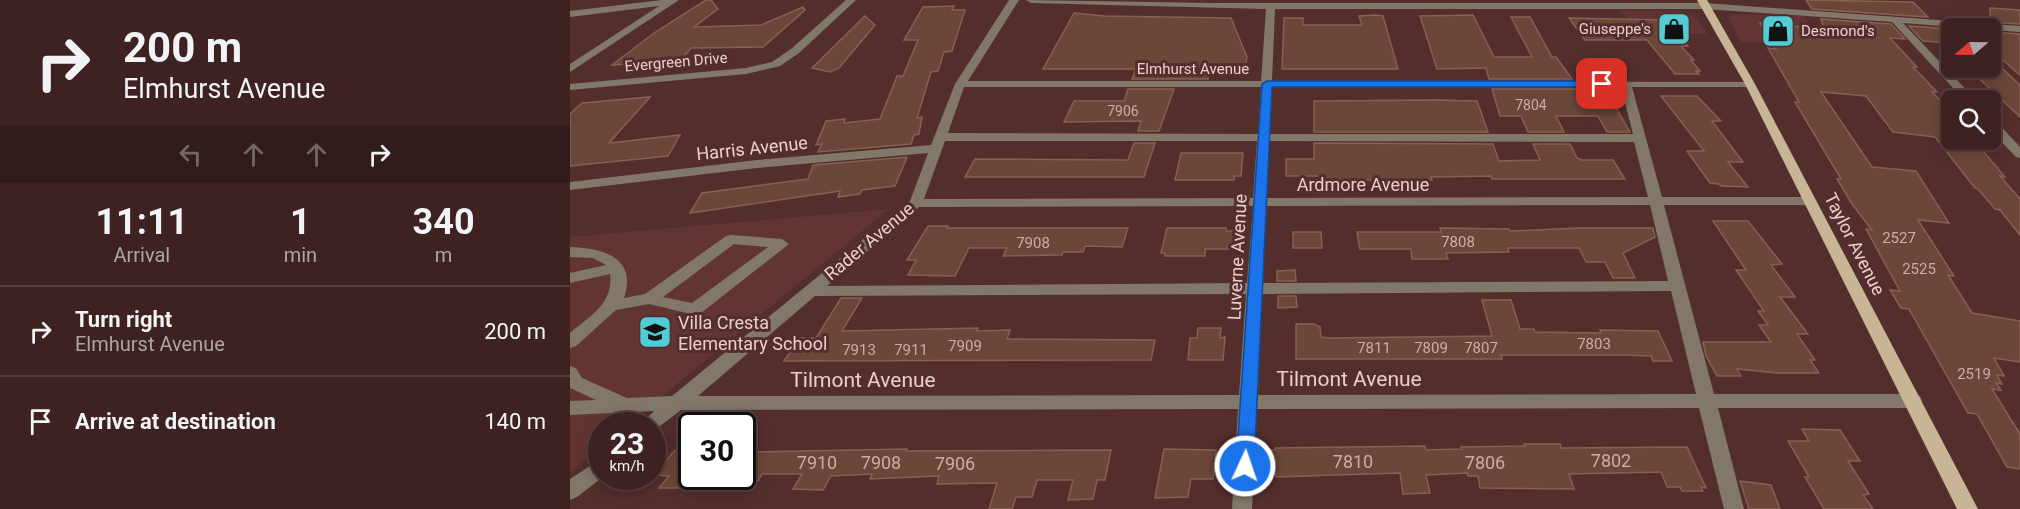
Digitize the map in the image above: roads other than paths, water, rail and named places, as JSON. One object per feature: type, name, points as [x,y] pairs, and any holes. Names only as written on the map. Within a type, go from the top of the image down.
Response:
[{"type":"main road","name":"Taylor Avenue","points":[[1703,3],[1750,84],[1968,509]]},
{"type":"street","name":"Evergreen Drive","points":[[570,87],[746,71],[783,61],[851,0]]},
{"type":"street","name":"Rader Avenue","points":[[665,412],[916,203],[960,84],[1014,0]]},
{"type":"street","points":[[1031,0],[1271,6],[1413,3],[1703,3],[2020,28]]},
{"type":"street","points":[[1767,0],[1773,0],[1780,10]]},
{"type":"street","points":[[570,14],[672,1]]},
{"type":"street","points":[[570,69],[672,1]]},
{"type":"street","name":"Luverne Avenue","points":[[1242,509],[1271,6]]},
{"type":"street","points":[[1893,18],[1961,90]]},
{"type":"street","name":"Elmhurst Avenue","points":[[960,84],[1750,84]]},
{"type":"street","points":[[1626,84],[1734,509]]},
{"type":"street","points":[[2001,134],[2020,154]]},
{"type":"street","name":"Harris Avenue","points":[[570,186],[939,143],[1264,137],[1640,138]]},
{"type":"street","name":"Ardmore Avenue","points":[[916,203],[1810,201]]},
{"type":"street","points":[[612,305],[649,299],[695,309],[782,244],[731,239],[649,299]]},
{"type":"street","points":[[570,252],[596,254],[608,259],[617,268],[619,289],[612,305],[570,342]]},
{"type":"street","points":[[570,278],[617,268]]},
{"type":"street","points":[[810,291],[1677,286]]},
{"type":"street","points":[[570,373],[575,383],[622,403]]},
{"type":"street","name":"Tilmont Avenue","points":[[570,408],[622,403],[1913,400]]},
{"type":"street","points":[[570,492],[588,477]]},
{"type":"place","name":"Giuseppe's","points":[[1674,29]]},
{"type":"place","name":"Desmond's","points":[[1778,31]]},
{"type":"place","name":"Villa Cresta Elementary School","points":[[655,332]]}]
